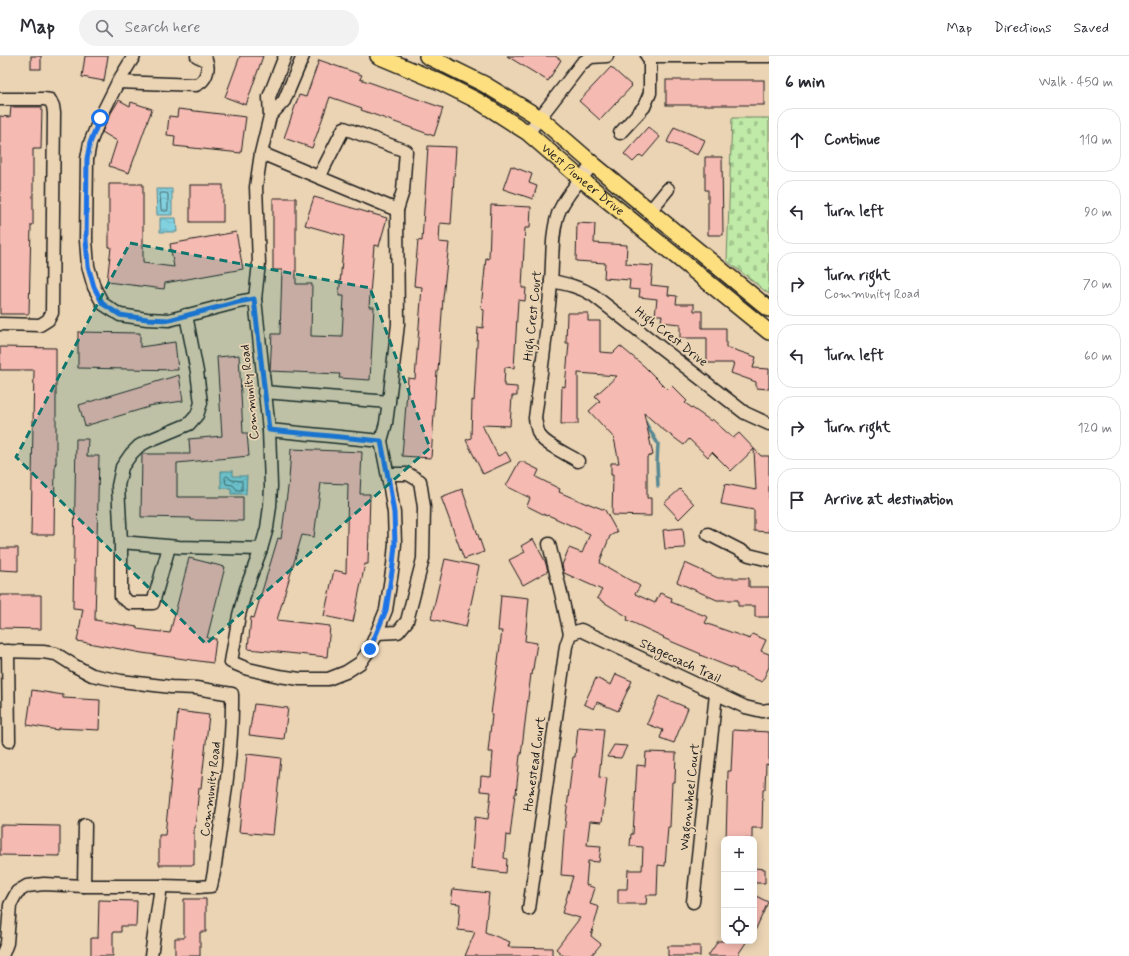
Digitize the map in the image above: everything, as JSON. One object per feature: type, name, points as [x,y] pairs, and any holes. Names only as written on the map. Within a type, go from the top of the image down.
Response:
[{"type":"main road","name":"West Pioneer Drive","points":[[378,56],[440,82],[478,101],[528,133],[581,179],[769,332]]},
{"type":"main road","name":"West Pioneer Drive","points":[[427,56],[484,84],[540,118],[593,164],[769,309]]},
{"type":"street","points":[[134,56],[118,82],[100,118],[90,143],[87,159],[86,240],[88,266],[94,287],[103,304],[120,315],[147,319],[169,320],[254,299]]},
{"type":"street","points":[[118,82],[196,85],[201,83],[205,78],[208,65],[206,60],[197,56]]},
{"type":"street","name":"Community Road","points":[[285,56],[270,97],[270,116],[256,188],[259,263],[254,299],[269,430],[271,486],[270,506],[267,528],[246,589],[239,615],[232,662],[248,669],[279,676],[314,680],[328,679],[346,672],[360,663],[370,649],[377,633]]},
{"type":"street","points":[[270,116],[284,101],[303,56]]},
{"type":"street","points":[[528,133],[582,63],[591,57],[607,56]]},
{"type":"street","points":[[620,133],[644,107],[650,93],[649,56],[769,56]]},
{"type":"street","points":[[0,99],[50,100],[54,113],[52,313],[48,320],[40,325],[0,324]]},
{"type":"street","points":[[319,177],[344,128],[406,151],[403,191],[397,210],[398,324],[386,423],[381,441],[394,513],[395,544],[386,610],[377,633],[398,632],[407,621],[423,559],[424,507],[420,481],[408,474],[388,474]]},
{"type":"street","points":[[262,153],[397,210]]},
{"type":"street","name":"High Crest Court","points":[[578,461],[549,444],[541,437],[537,429],[535,418],[551,281],[553,242],[558,214],[570,194],[593,164]]},
{"type":"street","points":[[650,211],[668,189]]},
{"type":"street","name":"High Crest Drive","points":[[551,281],[573,285],[584,289],[744,413],[769,424]]},
{"type":"street","points":[[169,547],[153,603],[130,603],[122,597],[118,486],[122,467],[139,446],[189,424],[197,415],[201,403],[197,372],[186,315]]},
{"type":"street","points":[[264,392],[389,402]]},
{"type":"street","points":[[269,430],[381,441]]},
{"type":"street","points":[[708,534],[749,555],[769,560]]},
{"type":"street","points":[[121,542],[169,547],[261,549]]},
{"type":"street","points":[[549,544],[561,593],[575,632]]},
{"type":"street","name":"Stagecoach Trail","points":[[575,632],[745,706],[762,711],[769,710]]},
{"type":"street","name":"Homestead Court","points":[[529,910],[566,646],[575,632]]},
{"type":"street","points":[[4,651],[9,741]]},
{"type":"street","name":"Community Road","points":[[4,651],[43,652],[56,654],[92,675],[121,681],[171,688],[196,688],[232,694],[230,752],[211,886],[161,886]]},
{"type":"street","name":"Wagonwheel Court","points":[[693,902],[716,694]]},
{"type":"street","points":[[84,886],[86,825]]},
{"type":"street","points":[[2,956],[7,944],[10,905],[18,892],[27,886],[44,884],[84,886],[161,886],[151,956]]},
{"type":"highlighted area","points":[[130,243],[370,288],[430,448],[206,644],[16,457]]},
{"type":"green space","points":[[732,118],[769,118],[769,294],[727,261]]},
{"type":"water","points":[[156,189],[172,189],[172,215],[157,215]]},
{"type":"water","points":[[160,218],[176,218],[177,232],[160,232]]},
{"type":"water","points":[[221,471],[233,471],[233,476],[247,476],[246,494],[231,494],[231,488],[221,488]]},
{"type":"building","points":[[31,56],[41,56],[41,69],[31,69]]},
{"type":"building","points":[[85,56],[108,56],[104,81],[82,77]]},
{"type":"building","points":[[240,56],[263,56],[246,105],[225,97]]},
{"type":"building","points":[[507,56],[555,56],[561,60],[548,81]]},
{"type":"building","points":[[319,60],[362,75],[360,79],[443,108],[434,136],[361,110],[362,108],[330,97],[312,148],[284,138],[299,95],[306,97]]},
{"type":"building","points":[[611,67],[632,86],[600,120],[579,101]]},
{"type":"building","points":[[666,80],[764,80],[764,105],[666,105]]},
{"type":"building","points":[[119,100],[130,106],[131,102],[152,109],[129,173],[109,166],[117,141],[102,132]]},
{"type":"building","points":[[11,107],[42,107],[41,149],[33,149],[33,225],[31,225],[29,314],[0,314],[0,116],[10,117]]},
{"type":"building","points":[[178,109],[246,117],[241,153],[174,146],[175,136],[167,135],[169,116],[177,117]]},
{"type":"building","points":[[648,127],[660,137],[643,157],[640,155],[633,162],[624,154]]},
{"type":"building","points":[[674,127],[705,140],[698,155],[667,142]]},
{"type":"building","points":[[428,146],[456,147],[451,224],[440,223],[439,242],[449,243],[443,298],[431,458],[402,456],[408,378],[415,379],[422,287],[414,286],[418,240],[422,241]]},
{"type":"building","points":[[705,157],[722,157],[723,235],[708,235],[708,190],[705,190]]},
{"type":"building","points":[[511,166],[532,174],[529,183],[537,186],[533,199],[503,189]]},
{"type":"building","points":[[109,184],[143,184],[143,263],[174,267],[170,244],[236,232],[243,269],[165,283],[164,289],[107,282],[111,247],[109,247]]},
{"type":"building","points":[[190,185],[223,185],[223,222],[190,222]]},
{"type":"building","points":[[314,197],[387,218],[379,246],[374,245],[369,307],[374,307],[370,380],[339,378],[340,374],[270,371],[272,334],[280,334],[282,270],[273,270],[273,198],[296,198],[296,284],[312,284],[311,336],[342,337],[344,296],[339,296],[344,236],[305,225]]},
{"type":"building","points":[[491,205],[531,207],[530,228],[525,228],[522,288],[526,288],[525,301],[518,300],[514,368],[505,367],[504,386],[517,387],[517,396],[512,396],[510,426],[482,425],[498,456],[506,452],[511,461],[483,474],[466,440],[471,438],[472,400],[474,401],[478,327],[483,328],[484,310],[481,309],[486,258],[489,259]]},
{"type":"building","points":[[577,223],[595,224],[594,243],[627,245],[626,264],[653,266],[651,285],[669,287],[668,295],[677,296],[676,304],[694,304],[694,311],[702,311],[702,328],[726,328],[726,347],[756,357],[753,368],[769,369],[769,389],[756,388],[756,382],[731,373],[734,363],[707,363],[707,338],[680,338],[680,324],[661,322],[662,315],[655,315],[657,299],[639,297],[640,290],[629,289],[630,280],[604,278],[605,263],[576,261]]},
{"type":"building","points":[[567,313],[588,313],[588,321],[600,321],[600,352],[613,353],[620,346],[644,366],[668,390],[672,386],[687,401],[685,403],[711,421],[712,419],[733,438],[739,433],[761,456],[769,456],[769,532],[754,531],[754,510],[721,504],[725,484],[756,490],[754,449],[731,471],[712,452],[708,457],[689,439],[684,445],[644,413],[653,455],[647,457],[647,498],[651,498],[651,516],[612,515],[613,475],[611,475],[611,463],[619,463],[614,438],[589,411],[600,401],[595,396],[617,376],[578,373],[578,424],[561,424],[562,386],[565,387],[569,343],[566,343]]},
{"type":"building","points":[[78,332],[140,333],[140,347],[175,342],[178,370],[78,368]]},
{"type":"building","points":[[0,347],[56,348],[56,464],[55,463],[54,535],[31,535],[34,370],[0,370]]},
{"type":"building","points":[[239,355],[243,433],[247,433],[249,456],[177,463],[177,497],[243,497],[243,521],[141,517],[142,454],[190,454],[189,439],[222,436],[217,357]]},
{"type":"building","points":[[179,375],[183,401],[148,406],[149,407],[85,426],[79,405]]},
{"type":"building","points":[[76,439],[88,439],[87,456],[99,456],[95,620],[137,627],[137,629],[170,633],[189,558],[225,567],[207,638],[216,639],[213,663],[142,653],[77,641],[83,609],[73,608]]},
{"type":"building","points":[[291,449],[362,452],[360,494],[370,494],[368,564],[365,564],[353,622],[324,616],[334,570],[346,573],[348,484],[321,483],[314,537],[302,535],[277,620],[330,626],[327,657],[248,649],[251,617],[254,618],[278,538],[281,539],[289,480]]},
{"type":"building","points":[[519,462],[523,462],[539,470],[536,477],[560,489],[559,492],[605,510],[617,532],[610,536],[600,563],[640,586],[635,594],[655,603],[660,593],[672,598],[671,602],[708,617],[705,623],[750,639],[752,634],[766,640],[761,651],[769,654],[769,667],[762,682],[700,655],[701,654],[663,638],[664,637],[627,620],[628,617],[597,598],[602,590],[564,573],[562,565],[569,548],[582,553],[590,534],[527,506],[530,498],[506,486]]},
{"type":"building","points":[[462,489],[484,552],[464,559],[441,497]]},
{"type":"building","points":[[680,489],[694,504],[679,519],[664,503]]},
{"type":"building","points":[[683,528],[685,548],[665,549],[663,530]]},
{"type":"building","points":[[533,539],[545,561],[548,571],[523,585],[509,560],[525,552],[521,546]]},
{"type":"building","points":[[0,548],[18,548],[18,571],[0,570]]},
{"type":"building","points":[[445,559],[479,566],[466,627],[431,619]]},
{"type":"building","points":[[685,563],[718,578],[749,578],[749,587],[769,587],[769,617],[755,617],[755,606],[738,606],[738,600],[717,600],[677,582]]},
{"type":"building","points":[[0,595],[41,595],[41,629],[0,628]]},
{"type":"building","points":[[501,595],[529,598],[525,641],[537,643],[532,675],[531,674],[510,836],[506,835],[504,858],[507,859],[506,873],[471,869],[475,817],[488,819],[491,792],[480,791],[481,776],[491,777],[493,752],[488,752],[491,714],[502,631],[498,631]]},
{"type":"building","points":[[616,674],[632,681],[618,711],[597,702],[594,709],[584,704],[596,678],[611,685]]},
{"type":"building","points":[[32,690],[63,695],[63,698],[100,700],[99,730],[58,728],[58,730],[27,725]]},
{"type":"building","points":[[659,696],[688,708],[674,743],[660,738],[663,730],[647,724]]},
{"type":"building","points":[[254,704],[288,708],[284,739],[249,735]]},
{"type":"building","points":[[178,711],[209,715],[201,788],[199,788],[194,828],[194,865],[159,865],[159,835],[165,835]]},
{"type":"building","points":[[578,727],[604,729],[599,777],[607,778],[602,822],[590,821],[587,845],[601,846],[599,862],[588,861],[586,885],[595,888],[590,904],[599,907],[591,936],[601,944],[591,956],[564,956],[556,949],[580,918],[562,913],[573,876],[561,875],[564,833]]},
{"type":"building","points":[[733,730],[769,732],[769,765],[766,764],[765,789],[763,789],[762,828],[752,828],[752,836],[726,836],[728,771],[731,771]]},
{"type":"building","points":[[614,745],[627,746],[621,758],[607,757]]},
{"type":"building","points":[[646,752],[676,753],[675,782],[672,782],[670,827],[668,827],[665,866],[658,865],[657,895],[647,895],[646,904],[618,904],[618,889],[627,889],[628,870],[642,870],[643,847],[630,846],[631,834],[633,834],[637,765],[645,766]]},
{"type":"building","points":[[247,754],[281,758],[273,835],[239,832]]},
{"type":"building","points":[[0,825],[60,826],[60,856],[0,855]]},
{"type":"building","points":[[757,868],[765,869],[765,883],[757,883]]},
{"type":"building","points":[[453,889],[489,893],[485,932],[510,942],[508,947],[552,948],[552,956],[465,956],[475,932],[458,930],[460,904],[451,903]]},
{"type":"building","points":[[757,896],[768,902],[757,926]]},
{"type":"building","points":[[184,899],[206,899],[206,932],[200,932],[200,956],[175,956],[175,938],[184,938]]},
{"type":"building","points":[[99,900],[137,901],[136,926],[121,926],[121,932],[113,932],[113,956],[91,956],[91,938],[98,938]]},
{"type":"building","points":[[718,941],[721,941],[721,944],[745,944],[737,956],[708,956]]},
{"type":"building","points":[[668,946],[700,946],[700,956],[668,956]]},
{"type":"waterway","points":[[645,422],[658,444],[658,486]]},
{"type":"route","points":[[100,118],[90,143],[87,159],[86,240],[88,266],[94,287],[103,304],[120,315],[147,319],[169,320],[254,299],[269,430],[381,441],[394,513],[395,544],[386,610],[370,649]]}]
